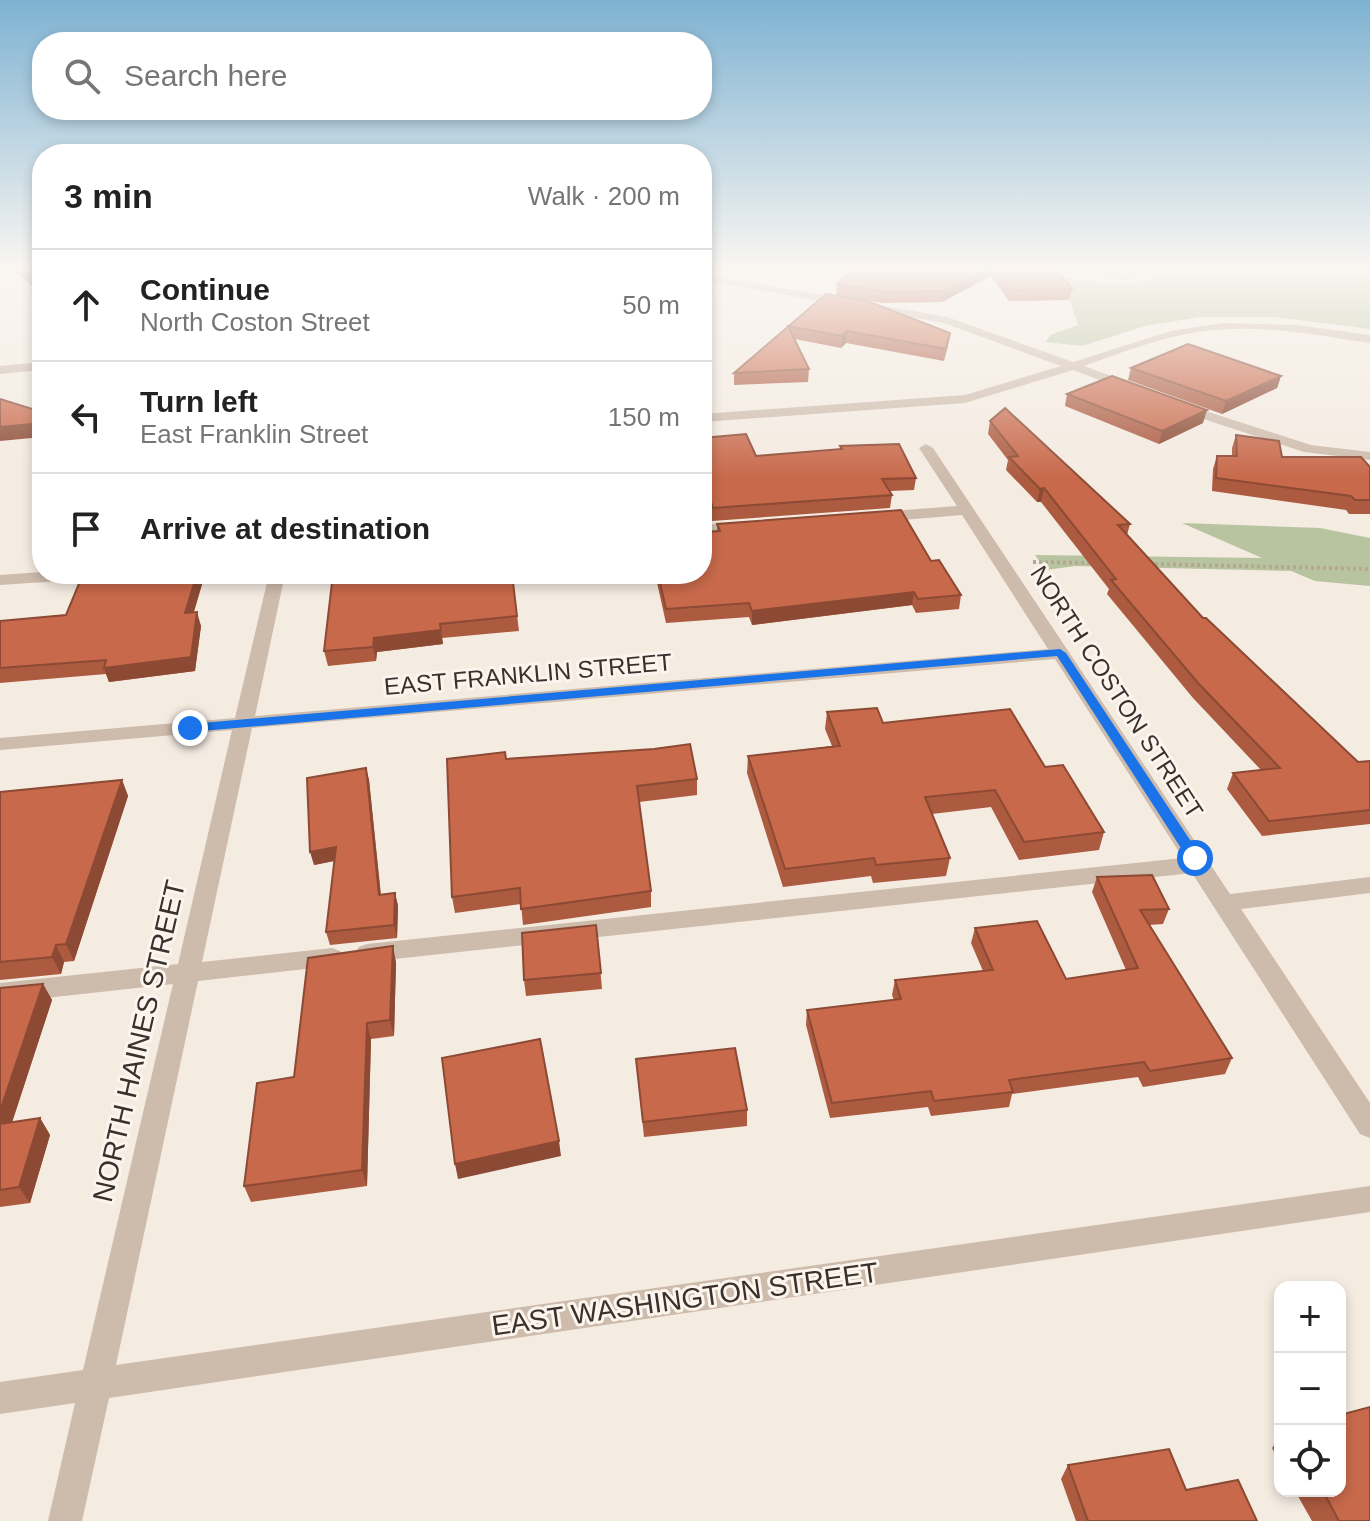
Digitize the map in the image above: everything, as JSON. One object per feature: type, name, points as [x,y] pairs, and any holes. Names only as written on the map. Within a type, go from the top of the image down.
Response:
[{"type":"street","points":[[993,337],[1141,392]]},
{"type":"street","points":[[712,417],[965,399],[999,392],[1164,337]]},
{"type":"street","points":[[0,370],[32,367]]},
{"type":"street","points":[[1169,403],[1309,449],[1370,456]]},
{"type":"street","name":"NORTH COSTON STREET","points":[[926,448],[1370,1126]]},
{"type":"street","points":[[858,518],[967,510]]},
{"type":"street","points":[[712,529],[764,525]]},
{"type":"street","points":[[0,580],[32,578]]},
{"type":"street","name":"NORTH HAINES STREET","points":[[65,1521],[275,584]]},
{"type":"street","name":"EAST FRANKLIN STREET","points":[[0,744],[1060,653]]},
{"type":"street","points":[[0,993],[1199,864]]},
{"type":"street","points":[[1224,903],[1370,885]]},
{"type":"street","name":"EAST WASHINGTON STREET","points":[[0,1398],[1370,1199]]},
{"type":"path","points":[[1000,561],[1093,563]]},
{"type":"path","points":[[1139,564],[1370,569]]},
{"type":"green space","points":[[1049,337],[1110,337],[1082,346],[1046,342]]},
{"type":"green space","points":[[1182,523],[1320,528],[1370,538],[1370,586],[1315,581],[1291,571],[1075,566],[1046,570],[1035,555],[1262,558]]},
{"type":"building","points":[[775,337],[793,337],[809,369],[734,373]]},
{"type":"building","points":[[880,337],[949,337],[946,349]]},
{"type":"building","points":[[1188,344],[1281,376],[1226,401],[1131,368]]},
{"type":"building","points":[[1112,376],[1207,410],[1162,431],[1067,394]]},
{"type":"building","points":[[0,399],[32,409],[32,424],[0,427]]},
{"type":"building","points":[[1005,408],[1130,524],[1118,525],[1203,618],[1358,762],[1370,761],[1370,810],[1269,821],[1233,773],[1280,768],[1198,683],[1111,580],[1116,579],[1044,488],[1040,489],[1009,457],[1018,456],[990,421]]},
{"type":"building","points":[[746,434],[756,456],[842,449],[840,446],[899,444],[916,478],[882,479],[892,495],[713,508],[712,437]]},
{"type":"building","points":[[1236,435],[1279,441],[1282,457],[1361,457],[1370,467],[1370,500],[1216,478],[1217,456],[1237,456]]},
{"type":"building","points":[[901,510],[931,561],[939,560],[961,595],[918,599],[914,592],[752,611],[749,603],[666,609],[660,584],[712,584],[712,531],[720,531],[717,524]]},
{"type":"building","points":[[79,584],[194,584],[185,613],[197,612],[191,657],[104,668],[106,660],[0,668],[0,621],[66,615]]},
{"type":"building","points":[[332,584],[513,584],[517,616],[440,624],[441,630],[374,638],[373,647],[324,651]]},
{"type":"building","points":[[877,708],[883,723],[1010,709],[1045,767],[1063,765],[1104,832],[1024,842],[995,790],[925,797],[950,858],[876,865],[874,858],[785,869],[748,756],[840,746],[827,712]]},
{"type":"building","points":[[690,744],[697,779],[637,786],[651,891],[521,909],[520,888],[452,897],[447,759],[505,752],[506,759]]},
{"type":"building","points":[[366,768],[379,895],[395,893],[394,925],[326,932],[336,847],[310,852],[307,778]]},
{"type":"building","points":[[122,780],[66,944],[56,945],[52,957],[0,962],[0,792]]},
{"type":"building","points":[[1152,875],[1169,909],[1140,910],[1232,1058],[1150,1071],[1144,1062],[1009,1080],[1013,1092],[934,1101],[931,1091],[832,1103],[807,1010],[901,999],[895,980],[993,970],[975,928],[1037,921],[1066,979],[1138,968],[1097,877]]},
{"type":"building","points":[[596,925],[601,973],[524,980],[522,933]]},
{"type":"building","points":[[393,946],[390,1020],[367,1023],[362,1170],[244,1186],[257,1083],[294,1077],[308,958]]},
{"type":"building","points":[[43,984],[0,1111],[0,988]]},
{"type":"building","points":[[540,1039],[559,1141],[455,1164],[442,1058]]},
{"type":"building","points":[[735,1048],[747,1110],[643,1122],[636,1059]]},
{"type":"building","points":[[40,1118],[19,1187],[0,1190],[0,1124]]},
{"type":"building","points":[[1370,1407],[1370,1521],[1339,1521],[1326,1497],[1346,1497],[1346,1413]]},
{"type":"building","points":[[1169,1449],[1186,1490],[1238,1480],[1257,1521],[1088,1521],[1068,1465]]},
{"type":"route","points":[[190,728],[1060,653],[1195,858]]}]
